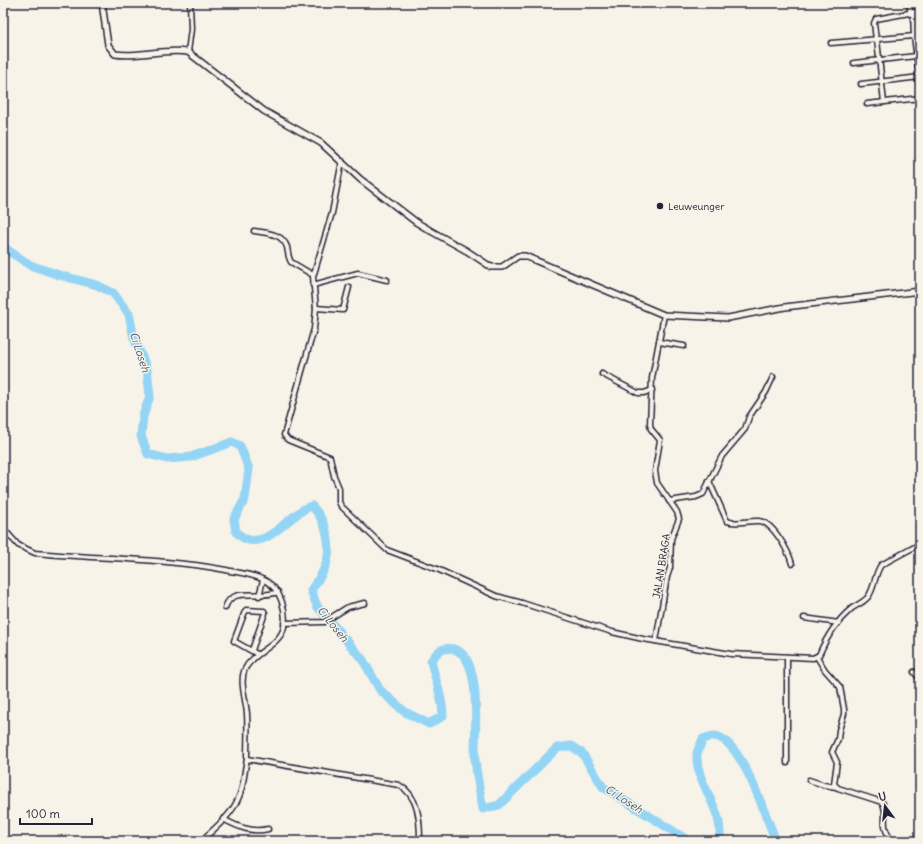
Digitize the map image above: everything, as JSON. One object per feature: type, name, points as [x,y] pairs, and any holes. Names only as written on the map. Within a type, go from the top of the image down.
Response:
[{"type":"street","points":[[102,3],[108,45],[114,54],[134,55],[176,50],[188,52],[264,110],[321,143],[360,179],[416,222],[467,251],[491,267],[502,267],[518,256],[525,256],[664,315],[728,318],[786,307],[920,291]]},
{"type":"street","points":[[188,52],[191,29],[190,3]]},
{"type":"street","points":[[910,3],[920,83]]},
{"type":"street","points":[[884,102],[874,23],[876,19],[920,11]]},
{"type":"street","points":[[831,43],[914,36]]},
{"type":"street","points":[[854,62],[916,56]]},
{"type":"street","points":[[861,84],[920,77]]},
{"type":"street","points":[[867,104],[920,98]]},
{"type":"street","points":[[342,162],[332,212],[313,280],[316,308],[314,329],[284,435],[288,440],[330,456],[334,476],[339,488],[339,502],[343,510],[387,550],[436,569],[476,589],[612,632],[731,654],[817,657]]},
{"type":"street","points":[[254,231],[270,233],[281,238],[286,246],[291,262],[313,280],[358,273],[387,280]]},
{"type":"street","points":[[316,308],[343,310],[349,287]]},
{"type":"street","name":"JALAN BRAGA","points":[[656,641],[667,577],[670,568],[671,539],[679,519],[660,489],[655,476],[660,440],[652,430],[650,424],[652,378],[664,315]]},
{"type":"street","points":[[659,342],[684,346]]},
{"type":"street","points":[[602,374],[638,393],[644,393],[652,390]]},
{"type":"street","points":[[669,501],[700,496],[703,494],[722,456],[745,429],[749,417],[766,392],[773,377]]},
{"type":"street","points":[[709,481],[728,521],[735,523],[763,522],[782,541],[788,550],[792,564]]},
{"type":"street","points":[[3,528],[18,545],[35,553],[190,563],[245,574],[263,580],[278,592],[284,609],[284,623],[282,632],[253,658],[244,671],[247,719],[247,759],[238,799],[233,809],[201,841]]},
{"type":"street","points":[[817,657],[829,635],[839,622],[851,609],[861,603],[870,594],[881,565],[920,544]]},
{"type":"street","points":[[259,596],[263,580]]},
{"type":"street","points":[[225,608],[230,598],[237,595],[268,596],[278,592]]},
{"type":"street","points":[[284,623],[315,623],[327,620],[348,607],[365,603]]},
{"type":"street","points":[[252,650],[265,614],[264,611],[251,609],[246,610],[234,639],[235,642],[257,654]]},
{"type":"street","points":[[804,618],[839,622]]},
{"type":"street","points":[[787,656],[787,763]]},
{"type":"street","points":[[817,657],[825,670],[840,686],[844,709],[838,739],[832,752],[837,762],[834,778],[836,786]]},
{"type":"street","points":[[914,672],[920,679]]},
{"type":"street","points":[[247,759],[399,785],[408,792],[417,807],[420,826],[420,841]]},
{"type":"street","points":[[808,780],[824,785],[836,786],[882,802],[885,808],[884,829],[892,841]]},
{"type":"street","points":[[223,820],[255,831],[268,829]]},
{"type":"waterway","name":"Ci Loseh","points":[[3,247],[30,265],[59,275],[97,285],[113,293],[129,314],[134,338],[147,369],[150,396],[143,416],[141,436],[148,454],[167,459],[191,457],[232,442],[240,446],[249,469],[245,499],[234,519],[236,532],[246,539],[255,541],[272,534],[304,509],[312,506],[318,513],[328,537],[329,546],[326,563],[311,590],[317,606],[363,660],[380,690],[405,712],[429,724],[443,716],[440,695],[431,661],[437,653],[445,649],[453,649],[463,655],[469,666],[473,680],[476,716],[475,760],[483,809],[499,805],[557,748],[571,746],[582,753],[603,787],[689,841]]},
{"type":"waterway","name":"Ci Loseh","points":[[719,841],[720,830],[718,819],[715,808],[701,776],[697,754],[703,739],[715,736],[725,741],[735,751],[744,765],[776,841]]},
{"type":"place","name":"Leuweunger","points":[[660,206]]}]
